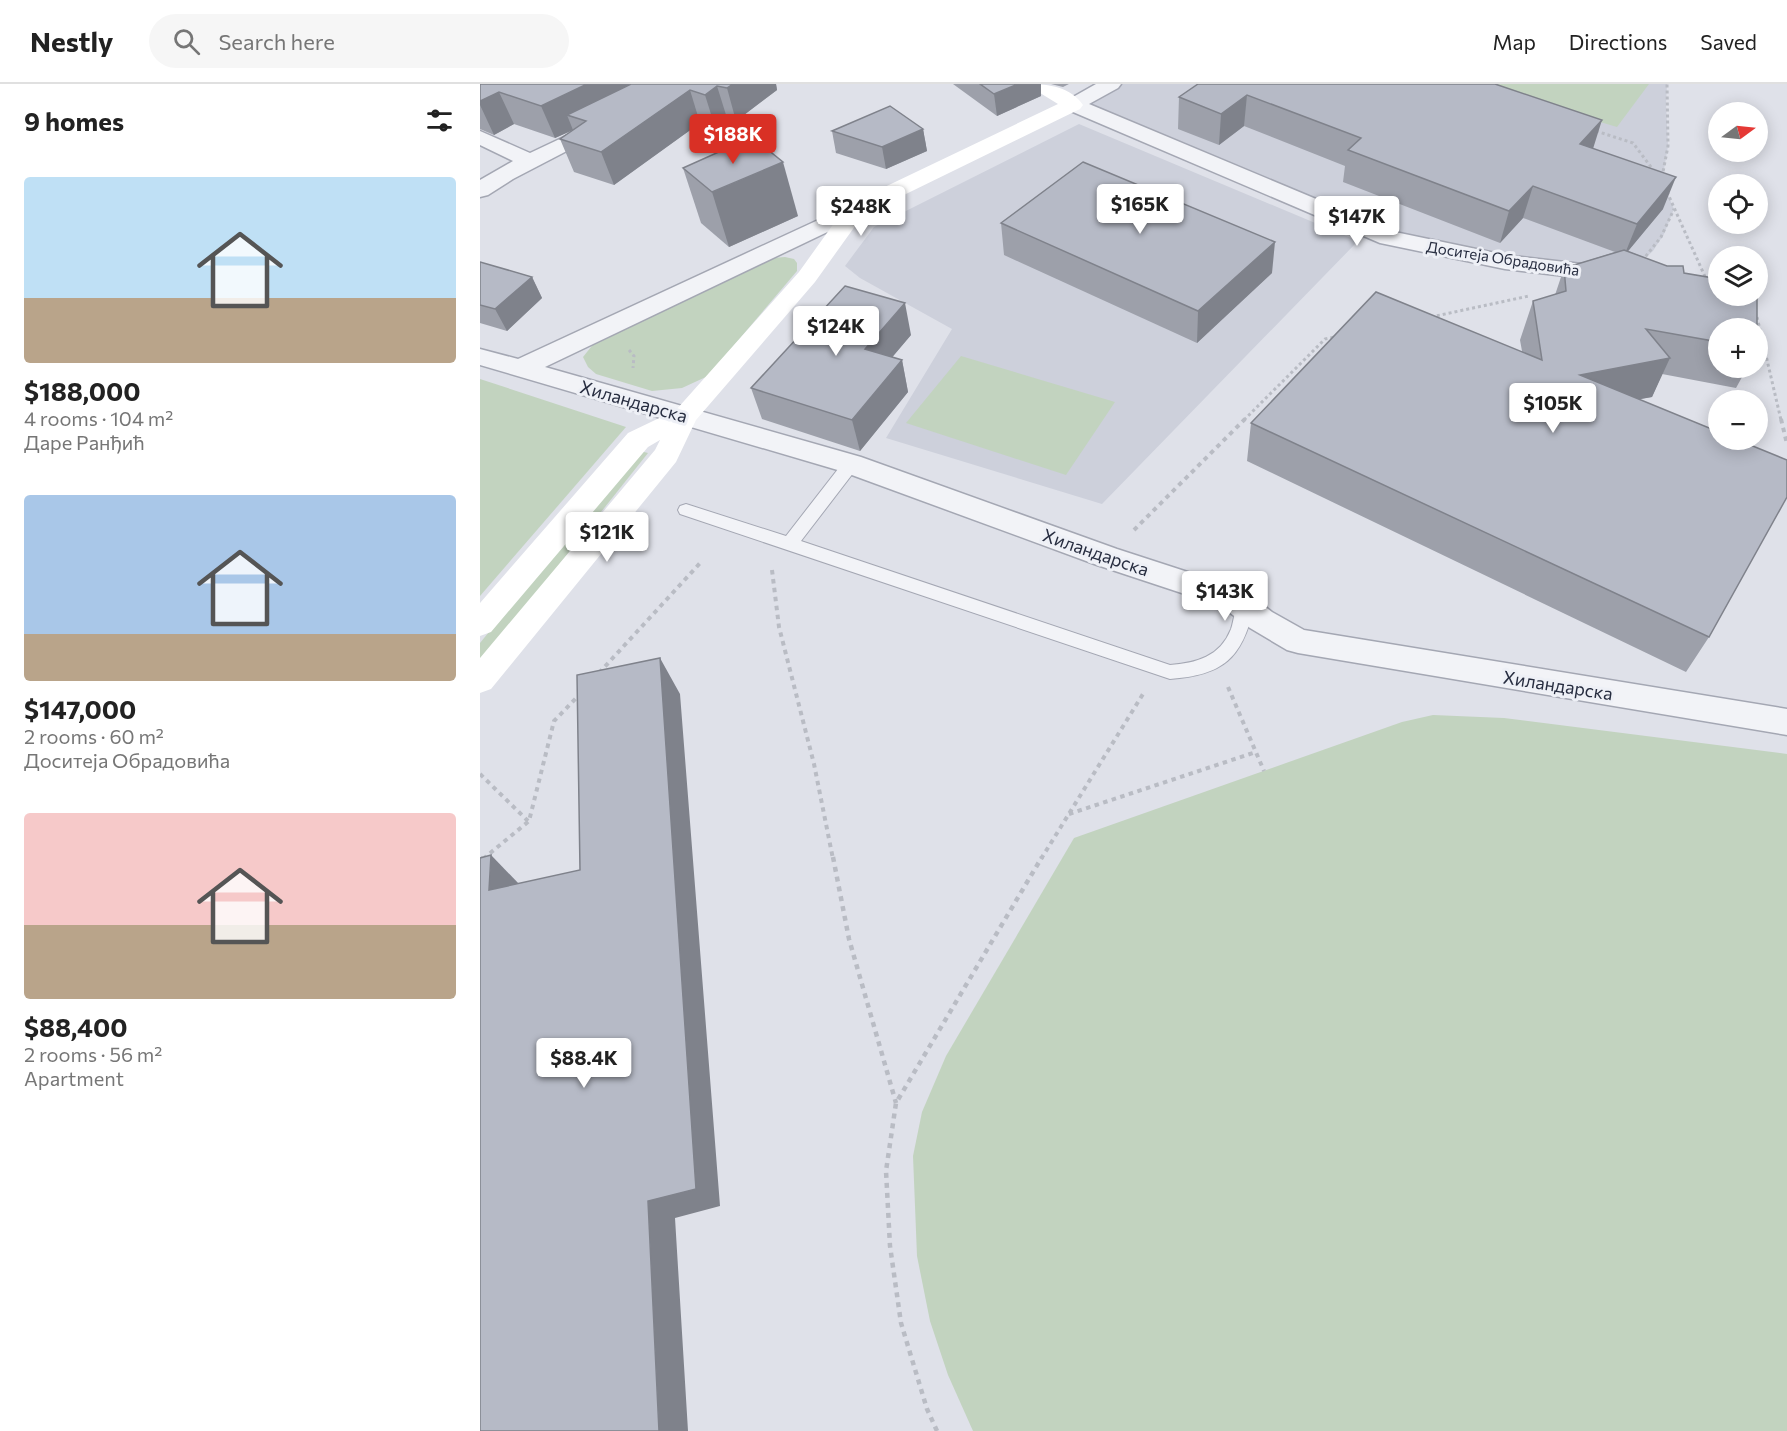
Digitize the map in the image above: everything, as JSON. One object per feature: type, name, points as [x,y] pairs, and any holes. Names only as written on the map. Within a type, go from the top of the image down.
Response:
[{"type":"street","points":[[1039,84],[1073,105]]},
{"type":"street","points":[[522,368],[1073,105],[1111,84]]},
{"type":"street","name":"Доситеја Обрадовића","points":[[1073,105],[1388,238],[1505,262],[1632,277]]},
{"type":"street","points":[[480,190],[530,161],[624,114]]},
{"type":"street","points":[[480,137],[530,161]]},
{"type":"street","points":[[480,680],[666,455],[686,416],[807,277],[855,210]]},
{"type":"street","name":"Хиландарска","points":[[480,357],[851,464],[1107,557],[1232,598],[1261,620],[1298,641],[1787,722]]},
{"type":"street","points":[[480,624],[638,440],[686,416]]},
{"type":"lane","points":[[790,544],[851,464]]},
{"type":"lane","points":[[686,510],[1170,672],[1197,670],[1228,652],[1240,628],[1245,607]]},
{"type":"path","points":[[1588,129],[1633,143],[1662,181],[1668,146],[1667,84]]},
{"type":"path","points":[[1666,190],[1708,283]]},
{"type":"path","points":[[1609,274],[1640,263],[1653,251],[1664,234],[1674,209]]},
{"type":"path","points":[[1426,318],[1537,294]]},
{"type":"path","points":[[1757,317],[1787,444]]},
{"type":"path","points":[[600,332],[631,351],[634,357],[632,378],[618,395]]},
{"type":"path","points":[[1107,557],[1325,339],[1336,337]]},
{"type":"path","points":[[768,537],[779,627],[814,764],[849,939],[896,1103]]},
{"type":"path","points":[[593,679],[702,561]]},
{"type":"path","points":[[1216,659],[1264,771]]},
{"type":"path","points":[[937,1431],[927,1409],[901,1323],[890,1246],[886,1171],[896,1103],[1159,668]]},
{"type":"path","points":[[480,861],[529,821],[554,722],[585,688]]},
{"type":"path","points":[[1069,814],[1256,752]]},
{"type":"path","points":[[480,774],[529,821]]},
{"type":"shaded area","points":[[1111,84],[1667,84],[1668,146],[1662,181],[1674,209],[1664,234],[1653,251],[1640,263],[1622,270],[1412,244],[1073,105]]},
{"type":"shaded area","points":[[1079,124],[1358,241],[1102,504],[886,438],[952,329],[860,278],[845,266],[874,227]]},
{"type":"green space","points":[[1472,84],[1649,84],[1617,127]]},
{"type":"green space","points":[[772,258],[794,259],[797,263],[797,271],[708,376],[682,388],[652,391],[596,374],[588,367],[583,357],[595,342]]},
{"type":"green space","points":[[961,356],[1115,402],[1066,475],[906,423]]},
{"type":"green space","points":[[480,379],[626,427],[480,596]]},
{"type":"green space","points":[[636,450],[648,453],[480,664],[480,643]]},
{"type":"green space","points":[[1433,715],[1504,718],[1787,754],[1787,1431],[973,1431],[948,1375],[930,1321],[917,1256],[913,1156],[922,1112],[946,1056],[1074,838],[1402,722]]},
{"type":"building","points":[[480,84],[587,84],[541,106],[499,92],[480,101]]},
{"type":"building","points":[[631,84],[733,84],[727,88],[717,86],[705,95],[690,90],[601,152],[560,139],[586,121],[567,115]]},
{"type":"building","points":[[980,84],[1018,84],[994,94]]},
{"type":"building","points":[[1198,84],[1495,84],[1602,120],[1580,144],[1676,177],[1637,224],[1533,186],[1509,211],[1348,150],[1361,138],[1247,95],[1221,114],[1179,97]]},
{"type":"building","points":[[890,106],[923,129],[882,147],[832,131]]},
{"type":"building","points":[[752,137],[783,162],[712,192],[683,168]]},
{"type":"building","points":[[1083,162],[1275,242],[1198,311],[1001,223]]},
{"type":"building","points":[[1624,250],[1667,266],[1683,266],[1684,273],[1708,277],[1708,306],[1757,306],[1757,318],[1708,318],[1708,340],[1646,329],[1670,358],[1580,375],[1708,427],[1708,450],[1762,450],[1787,460],[1787,497],[1709,637],[1251,423],[1376,292],[1542,360],[1533,301],[1566,291],[1564,268]]},
{"type":"building","points":[[480,262],[532,277],[495,309],[480,305]]},
{"type":"building","points":[[845,286],[905,303],[865,349],[902,360],[852,420],[751,388]]},
{"type":"building","points":[[660,658],[696,1189],[648,1201],[659,1431],[480,1431],[480,858],[491,855],[489,890],[580,870],[577,675]]}]
